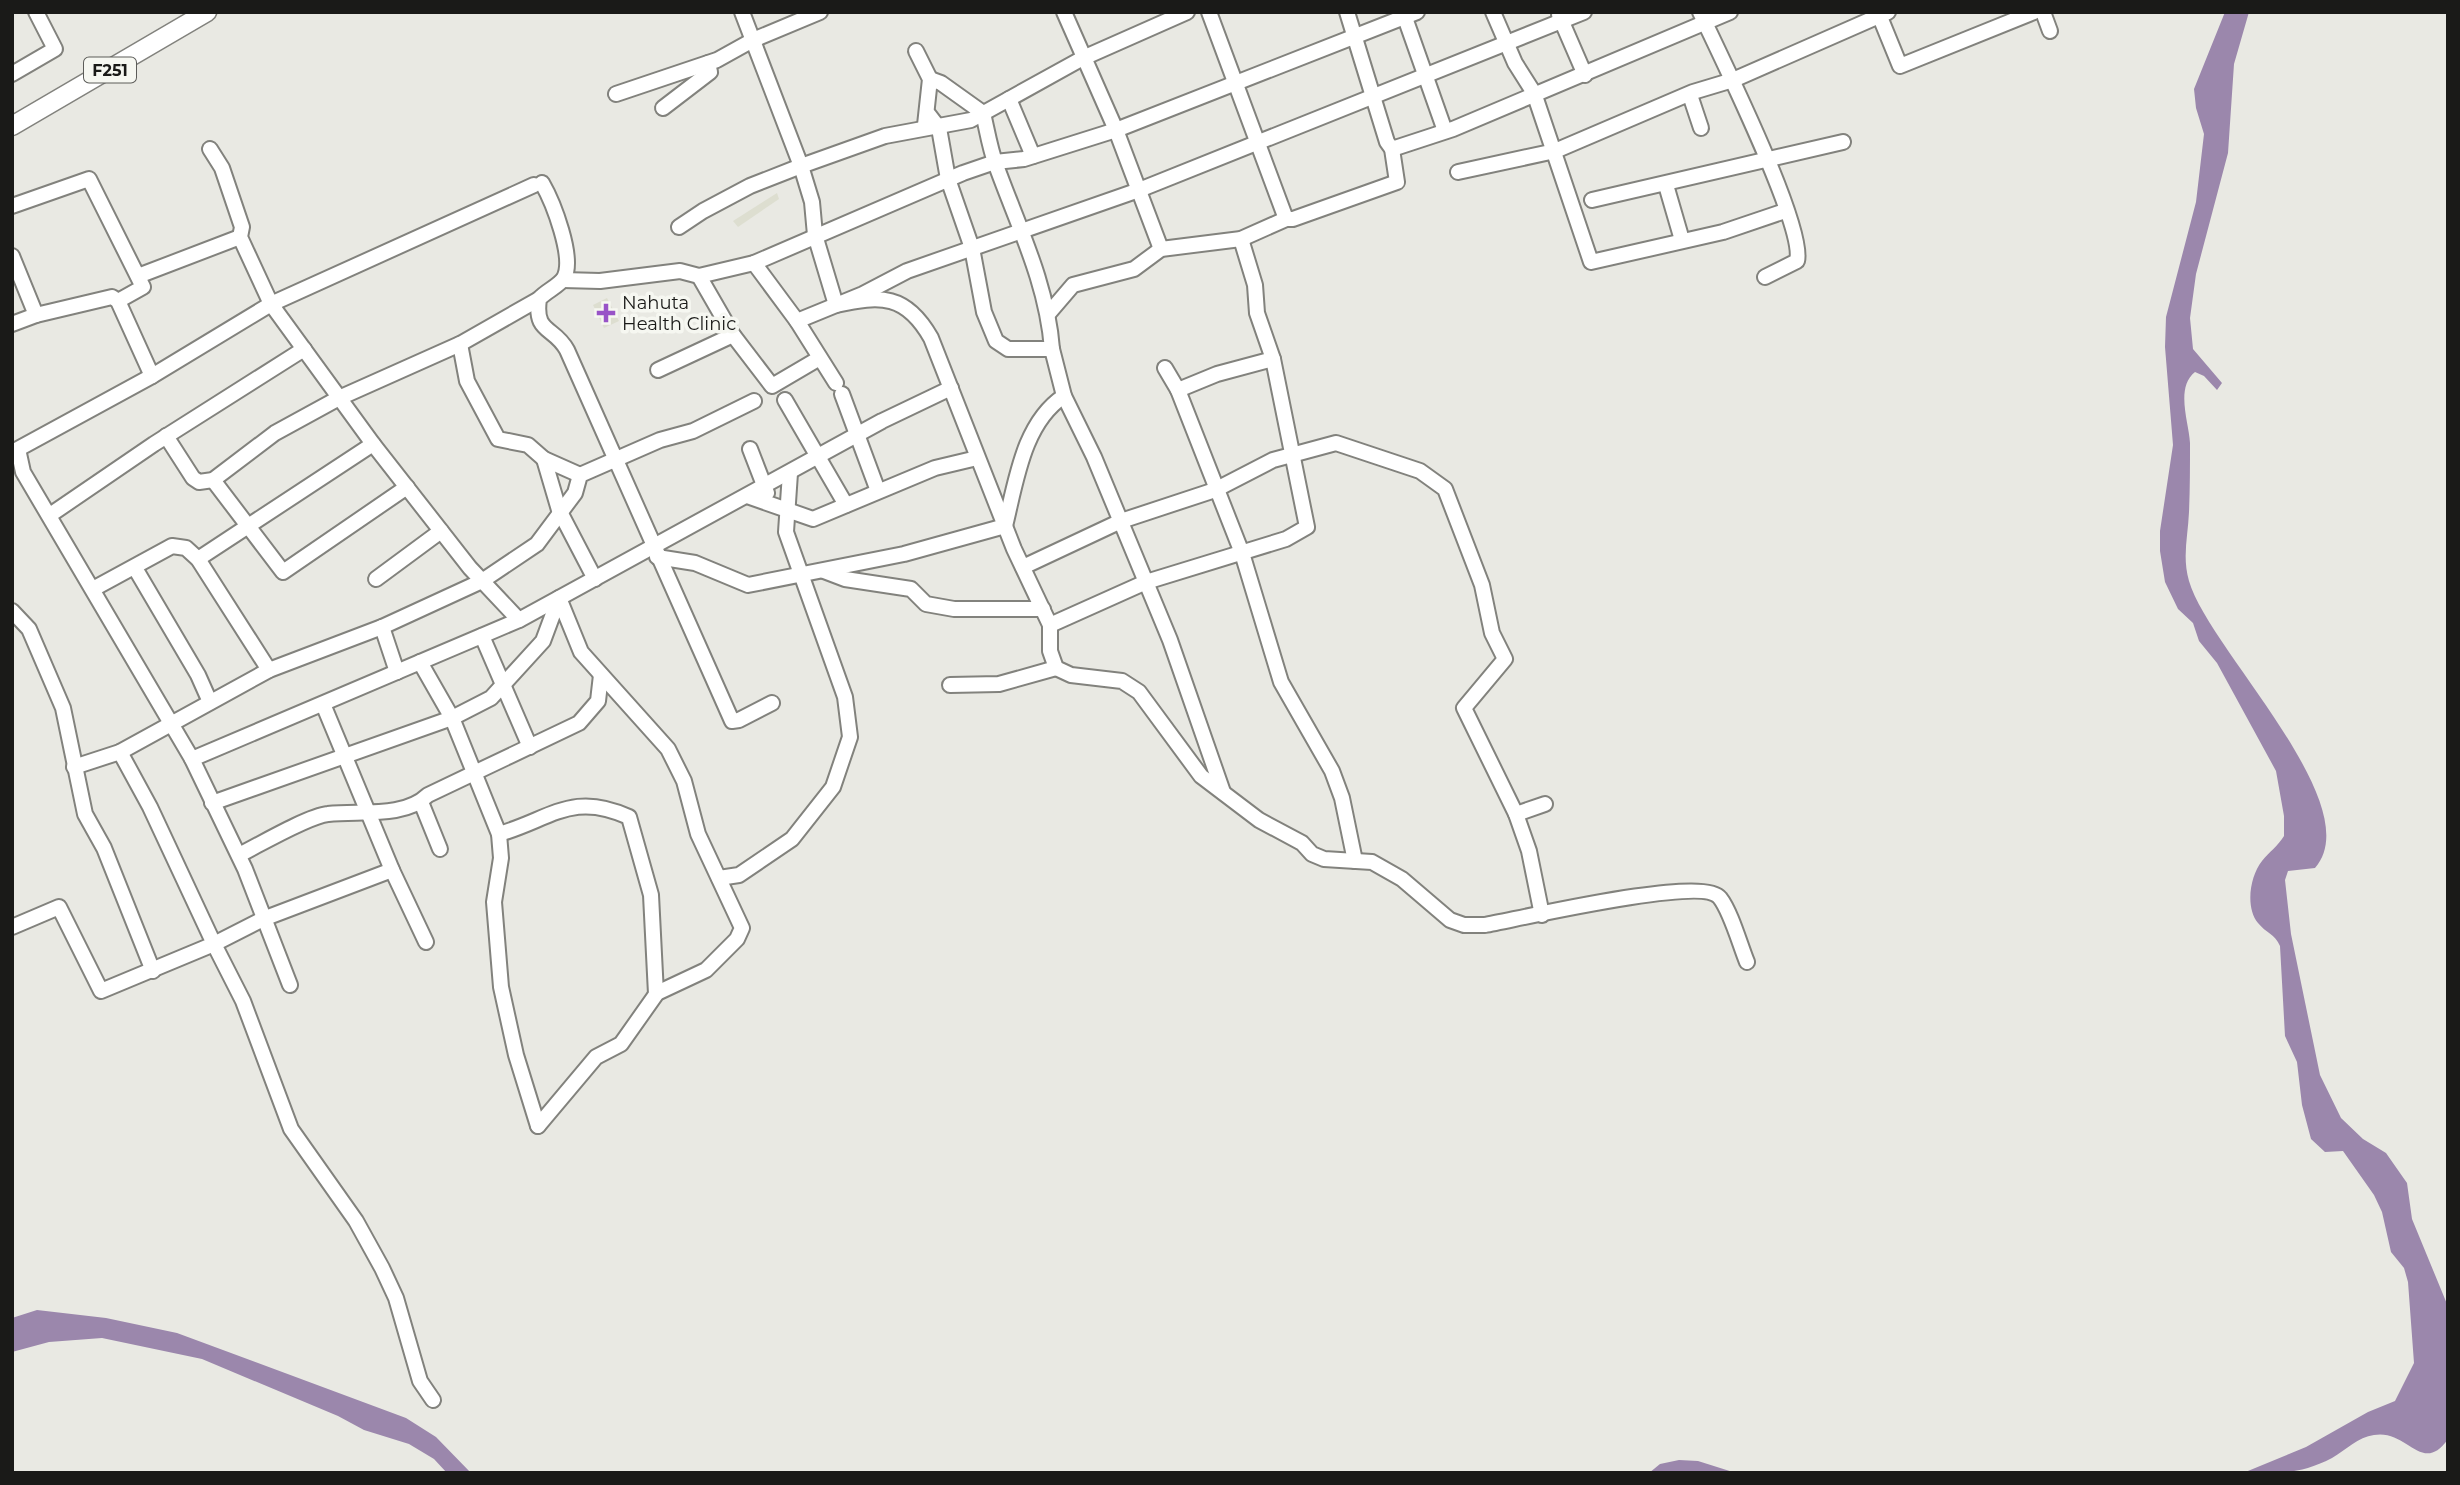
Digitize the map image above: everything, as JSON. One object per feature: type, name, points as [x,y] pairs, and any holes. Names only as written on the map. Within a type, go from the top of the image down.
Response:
[{"type":"main road","name":"F251","points":[[12,126],[207,12]]},
{"type":"street","points":[[12,74],[55,48],[36,12]]},
{"type":"street","points":[[741,12],[801,166],[812,202],[815,235],[836,305]]},
{"type":"street","points":[[616,94],[708,63],[753,40],[820,12]]},
{"type":"street","points":[[1063,12],[1116,130],[1161,249]]},
{"type":"street","points":[[679,227],[750,186],[801,166],[886,136],[932,129],[983,113],[1083,58],[1187,12]]},
{"type":"street","points":[[1209,12],[1286,219]]},
{"type":"street","points":[[1049,313],[1073,285],[1135,269],[1161,249],[1241,239],[1286,219],[1390,187],[1397,182],[1392,149],[1387,142],[1347,12]]},
{"type":"street","points":[[1493,12],[1507,45],[1534,93],[1591,262],[1723,232],[1785,211]]},
{"type":"street","points":[[797,321],[907,271],[1139,190],[1507,45],[1560,17],[1584,12]]},
{"type":"street","points":[[1392,149],[1445,131],[1534,93],[1585,75],[1703,18],[1730,12]]},
{"type":"street","points":[[1458,172],[1555,151],[1733,80],[1778,58],[1884,15],[1900,66],[2034,12]]},
{"type":"street","points":[[2043,12],[2050,31]]},
{"type":"street","points":[[563,280],[600,281],[680,271],[699,276],[754,263],[948,179],[995,162],[1033,156],[1116,130],[1236,81],[1355,39],[1408,14],[1425,77],[1445,131]]},
{"type":"street","points":[[1560,17],[1585,75]]},
{"type":"street","points":[[1703,18],[1767,161],[1798,245],[1797,261],[1765,277]]},
{"type":"street","points":[[916,51],[930,79],[941,83],[983,113],[995,162],[1023,230],[1049,313],[1052,349],[1064,396],[1121,521],[1170,640],[1223,792]]},
{"type":"street","points":[[663,107],[710,72],[708,63]]},
{"type":"street","points":[[930,79],[927,84],[932,129]]},
{"type":"street","points":[[1690,95],[1701,128]]},
{"type":"street","points":[[1009,99],[1033,156]]},
{"type":"street","points":[[929,115],[972,248],[984,312],[996,341],[1008,349],[1052,349]]},
{"type":"street","points":[[1592,200],[1843,142]]},
{"type":"street","points":[[211,149],[222,168],[242,227],[240,237],[271,303],[440,531],[519,620]]},
{"type":"street","points":[[12,206],[89,179],[143,287],[118,301]]},
{"type":"street","points":[[166,436],[193,478],[199,482],[213,480],[275,433],[339,397],[460,344],[539,299],[563,280],[568,268],[553,205],[538,184],[271,303],[152,376],[18,449],[18,475],[50,515],[192,759],[239,855],[290,985]]},
{"type":"street","points":[[1666,185],[1682,240]]},
{"type":"street","points":[[138,276],[240,237]]},
{"type":"street","points":[[1050,625],[1146,583],[1286,539],[1307,527],[1273,359],[1257,313],[1255,285],[1241,239]]},
{"type":"street","points":[[12,256],[36,315]]},
{"type":"street","points":[[754,263],[797,321],[818,359],[839,389],[878,491]]},
{"type":"street","points":[[699,276],[733,335],[772,386],[818,359]]},
{"type":"street","points":[[12,324],[36,315],[112,297],[118,301],[152,376]]},
{"type":"street","points":[[836,305],[871,297],[899,303],[919,316],[931,338],[1005,526],[1050,625],[1050,651],[1056,668]]},
{"type":"street","points":[[539,299],[537,315],[542,327],[563,342],[732,721],[772,703]]},
{"type":"street","points":[[658,370],[733,335]]},
{"type":"street","points":[[460,344],[467,381],[498,439],[528,446],[544,459],[580,475],[614,459],[693,431],[754,401]]},
{"type":"street","points":[[50,515],[166,436],[304,349]]},
{"type":"street","points":[[1178,390],[1250,363],[1273,359]]},
{"type":"street","points":[[1165,368],[1178,390],[1242,553],[1281,682],[1335,780],[1355,861]]},
{"type":"street","points":[[192,759],[519,620],[594,579],[655,552],[747,496],[950,388]]},
{"type":"street","points":[[1005,526],[1021,460],[1052,404],[1064,396]]},
{"type":"street","points":[[785,400],[846,505]]},
{"type":"street","points":[[1023,567],[1121,521],[1215,489],[1273,460],[1336,443],[1420,471],[1445,489],[1482,585],[1492,633],[1505,659],[1464,708],[1516,814],[1529,851],[1542,915]]},
{"type":"street","points":[[198,559],[373,444]]},
{"type":"street","points":[[750,449],[764,487],[781,508]]},
{"type":"street","points":[[747,496],[813,519],[935,468],[977,458]]},
{"type":"street","points":[[544,459],[559,510],[594,579]]},
{"type":"street","points":[[719,878],[739,874],[792,839],[832,787],[850,737],[845,697],[786,532],[781,508],[790,473]]},
{"type":"street","points":[[74,767],[120,752],[269,670],[382,627],[482,581],[537,544],[559,510],[575,493],[580,475]]},
{"type":"street","points":[[213,480],[284,572],[407,487]]},
{"type":"street","points":[[655,552],[748,585],[904,554],[1005,526]]},
{"type":"street","points":[[376,579],[440,531]]},
{"type":"street","points":[[93,589],[172,545],[186,548],[198,559],[269,670]]},
{"type":"street","points":[[135,568],[198,675],[210,702]]},
{"type":"street","points":[[824,571],[845,579],[911,589],[926,604],[954,609],[1043,609]]},
{"type":"street","points":[[421,662],[452,718],[499,834],[501,858],[494,902],[501,988],[516,1055],[538,1126],[596,1057],[621,1045],[656,994],[706,970],[737,939],[742,929],[698,834],[684,781],[668,749],[581,652],[559,598]]},
{"type":"street","points":[[212,803],[452,718],[491,698],[503,689],[543,641],[559,598]]},
{"type":"street","points":[[12,611],[29,629],[63,708],[85,814],[104,848],[153,971]]},
{"type":"street","points":[[382,627],[397,673]]},
{"type":"street","points":[[482,636],[530,747]]},
{"type":"street","points":[[950,685],[999,684],[1056,668],[1071,675],[1122,681],[1139,692],[1201,776],[1259,820],[1324,859],[1372,862],[1402,879],[1450,920],[1464,925],[1485,925],[1653,892],[1706,889],[1720,896],[1747,962]]},
{"type":"street","points":[[239,855],[325,814],[370,814],[421,802],[428,795],[475,775],[579,723],[598,701],[601,675]]},
{"type":"street","points":[[323,704],[347,756],[392,870],[426,943]]},
{"type":"street","points":[[120,752],[150,807],[243,1001],[290,1129],[356,1221],[387,1278],[396,1297],[420,1381],[433,1401]]},
{"type":"street","points":[[421,802],[440,849]]},
{"type":"street","points":[[1516,814],[1545,804]]},
{"type":"street","points":[[499,834],[573,806],[616,811],[629,817],[651,895],[656,994]]},
{"type":"street","points":[[12,927],[59,907],[101,991],[214,944],[262,919],[392,870]]},
{"type":"shaded area","points":[[2225,12],[2249,12],[2234,64],[2228,153],[2196,274],[2190,318],[2193,349],[2222,383],[2217,390],[2204,376],[2195,372],[2189,379],[2184,396],[2190,443],[2187,572],[2202,610],[2280,726],[2304,767],[2321,806],[2326,840],[2315,868],[2288,871],[2285,880],[2291,934],[2320,1075],[2341,1118],[2363,1139],[2386,1153],[2407,1183],[2412,1219],[2447,1304],[2448,1439],[2439,1449],[2430,1453],[2422,1452],[2396,1438],[2374,1435],[2357,1441],[2320,1464],[2278,1473],[2243,1473],[2306,1447],[2368,1412],[2395,1401],[2414,1363],[2408,1282],[2404,1268],[2391,1252],[2382,1212],[2374,1195],[2343,1151],[2325,1152],[2311,1139],[2302,1105],[2297,1062],[2285,1036],[2280,946],[2258,923],[2251,909],[2254,875],[2262,861],[2284,836],[2284,816],[2276,771],[2217,663],[2199,641],[2193,623],[2178,609],[2165,582],[2160,551],[2160,531],[2173,445],[2165,347],[2166,317],[2196,202],[2204,134],[2196,108],[2194,89]]},
{"type":"shaded area","points":[[777,193],[779,199],[738,227],[733,221]]},
{"type":"shaded area","name":"Nahuta Health Clinic","points":[[607,298],[619,321],[604,328],[593,305]]},
{"type":"shaded area","points":[[37,1310],[106,1318],[177,1333],[406,1418],[436,1437],[471,1473],[447,1473],[434,1459],[409,1444],[364,1430],[338,1416],[202,1359],[102,1338],[49,1342],[12,1352],[12,1318]]},
{"type":"shaded area","points":[[1679,1460],[1698,1461],[1736,1473],[1649,1473],[1660,1464]]},
{"type":"place","name":"Nahuta Health Clinic","points":[[606,313]]}]
